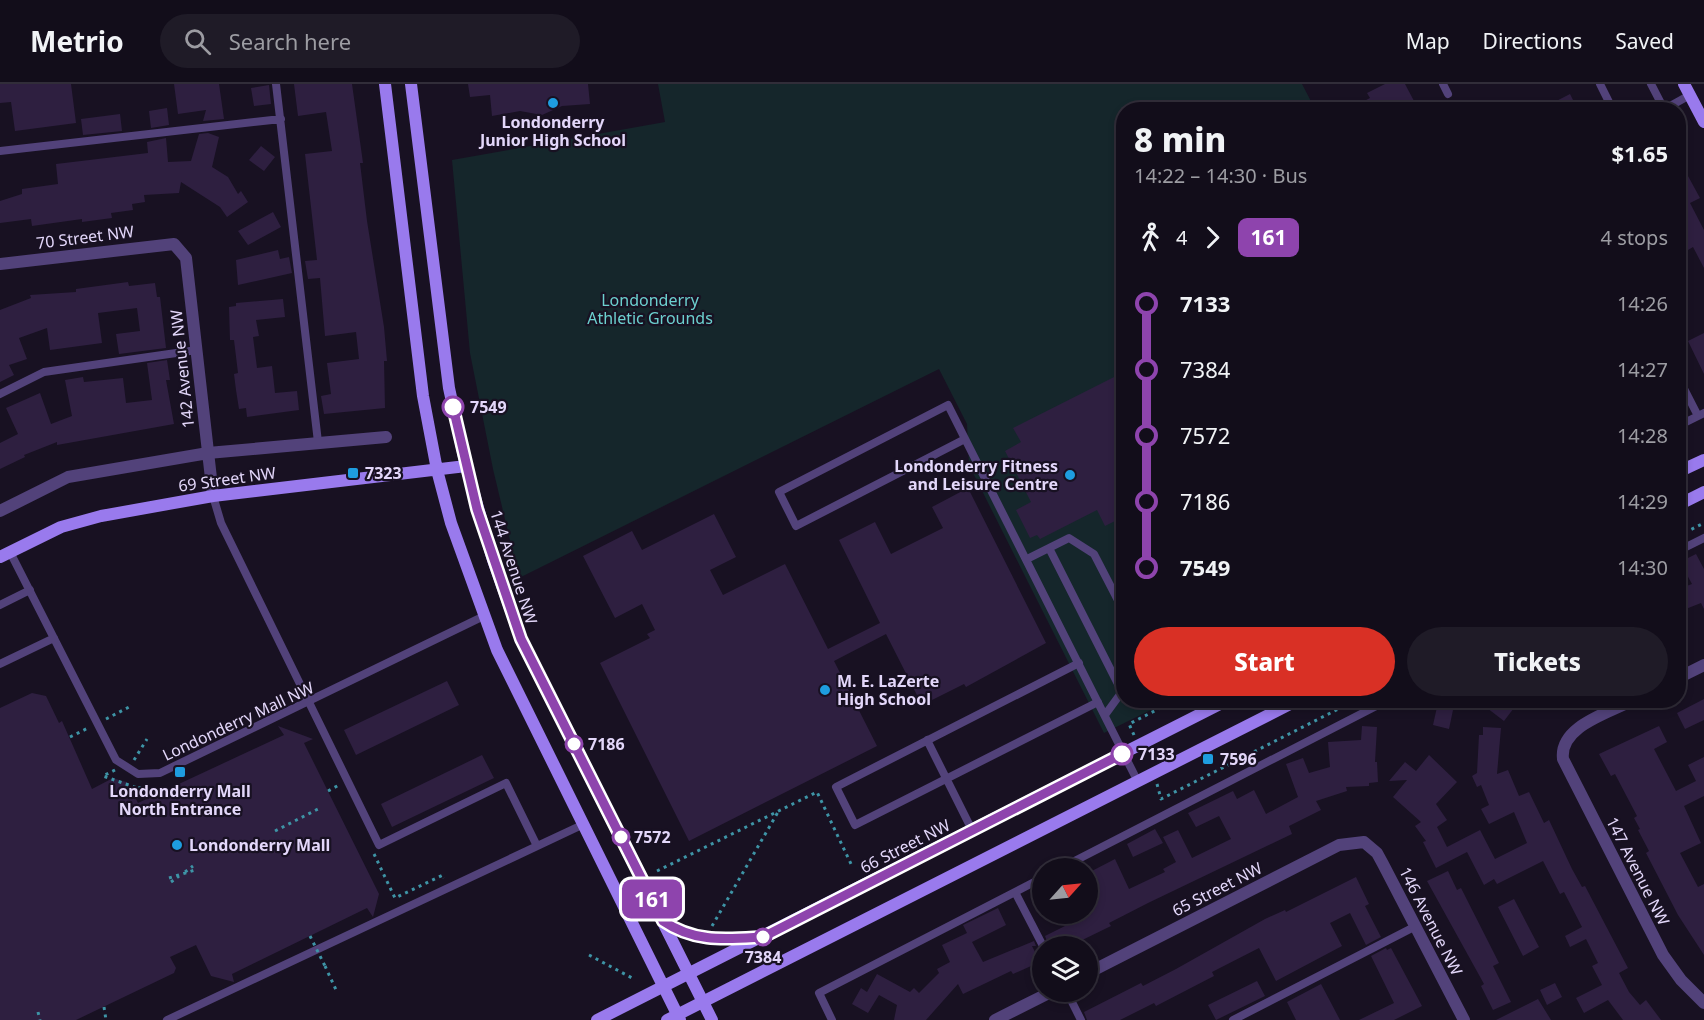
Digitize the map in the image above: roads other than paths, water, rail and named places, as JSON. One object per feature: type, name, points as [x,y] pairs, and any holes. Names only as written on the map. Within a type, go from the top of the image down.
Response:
[{"type":"street","points":[[385,84],[423,396],[436,470],[466,570],[497,650],[664,987],[675,1018],[1282,708]]},
{"type":"street","name":"144 Avenue NW","points":[[411,84],[449,388],[466,466],[493,560],[521,639],[712,1020]]},
{"type":"street","points":[[1687,89],[1704,122]]},
{"type":"street","name":"70 Street NW","points":[[0,264],[174,244]]},
{"type":"street","name":"142 Avenue NW","points":[[174,244],[186,258],[213,496]]},
{"type":"street","name":"69 Street NW","points":[[0,511],[68,477],[208,453],[386,437]]},
{"type":"street","points":[[1686,468],[1704,460]]},
{"type":"street","name":"69 Street NW","points":[[5,554],[61,526],[213,496],[466,466]]},
{"type":"street","points":[[1686,501],[1704,492]]},
{"type":"street","points":[[1686,674],[1704,665]]},
{"type":"street","name":"66 Street NW","points":[[597,1020],[1213,708]]},
{"type":"street","name":"147 Avenue NW","points":[[1617,708],[1578,728],[1564,744],[1565,766],[1655,940],[1681,980],[1704,1003]]},
{"type":"street","name":"146 Avenue NW","points":[[1364,842],[1377,853],[1464,1020]]},
{"type":"street","name":"65 Street NW","points":[[1098,968],[1339,845],[1364,842]]},
{"type":"street","points":[[663,921],[682,933],[699,938],[763,937]]},
{"type":"street","points":[[995,1020],[1032,1002]]},
{"type":"lane","points":[[276,84],[318,442]]},
{"type":"lane","points":[[1443,84],[1448,94]]},
{"type":"lane","points":[[1600,84],[1609,102]]},
{"type":"lane","points":[[1651,84],[1660,102]]},
{"type":"lane","points":[[1672,102],[1687,89]]},
{"type":"lane","points":[[0,151],[281,119]]},
{"type":"lane","points":[[0,394],[44,372],[197,350]]},
{"type":"lane","points":[[1686,390],[1701,414],[1686,422]]},
{"type":"lane","points":[[965,439],[796,526],[779,492],[948,405],[1138,782]]},
{"type":"lane","points":[[213,496],[218,518],[307,703],[379,845],[506,783],[537,846]]},
{"type":"lane","points":[[1027,559],[1069,538],[1094,554],[1116,597]]},
{"type":"lane","points":[[1686,547],[1704,538]]},
{"type":"lane","points":[[1049,548],[1116,678]]},
{"type":"lane","name":"Londonderry Mall NW","points":[[5,554],[30,590],[116,760],[138,774],[160,773],[484,616]]},
{"type":"lane","points":[[0,605],[30,590]]},
{"type":"lane","points":[[0,664],[54,638]]},
{"type":"lane","points":[[1079,663],[836,787],[855,825],[1098,702]]},
{"type":"lane","points":[[1105,716],[1116,699]]},
{"type":"lane","points":[[1080,858],[1372,708]]},
{"type":"lane","points":[[927,740],[972,830]]},
{"type":"lane","points":[[167,1020],[582,825]]},
{"type":"lane","points":[[832,1020],[819,993],[1032,883]]},
{"type":"lane","points":[[1015,892],[1038,936]]},
{"type":"lane","points":[[1233,1020],[1416,926]]},
{"type":"lane","points":[[1072,1002],[1081,1020]]},
{"type":"place","name":"Londonderry Junior High School","points":[[553,103]]},
{"type":"place","name":"7549","points":[[453,407]]},
{"type":"place","name":"7323","points":[[353,473]]},
{"type":"place","name":"Londonderry Fitness and Leisure Centre","points":[[1070,475]]},
{"type":"place","name":"M. E. LaZerte High School","points":[[825,690]]},
{"type":"place","name":"7186","points":[[574,744]]},
{"type":"place","name":"7133","points":[[1122,754]]},
{"type":"place","name":"7596","points":[[1208,759]]},
{"type":"place","name":"Londonderry Mall North Entrance","points":[[180,772]]},
{"type":"place","name":"7572","points":[[621,837]]},
{"type":"place","name":"Londonderry Mall","points":[[177,845]]},
{"type":"place","name":"7384","points":[[763,937]]},
{"type":"park label","name":"Londonderry Athletic Grounds","points":[[650,309]]}]
